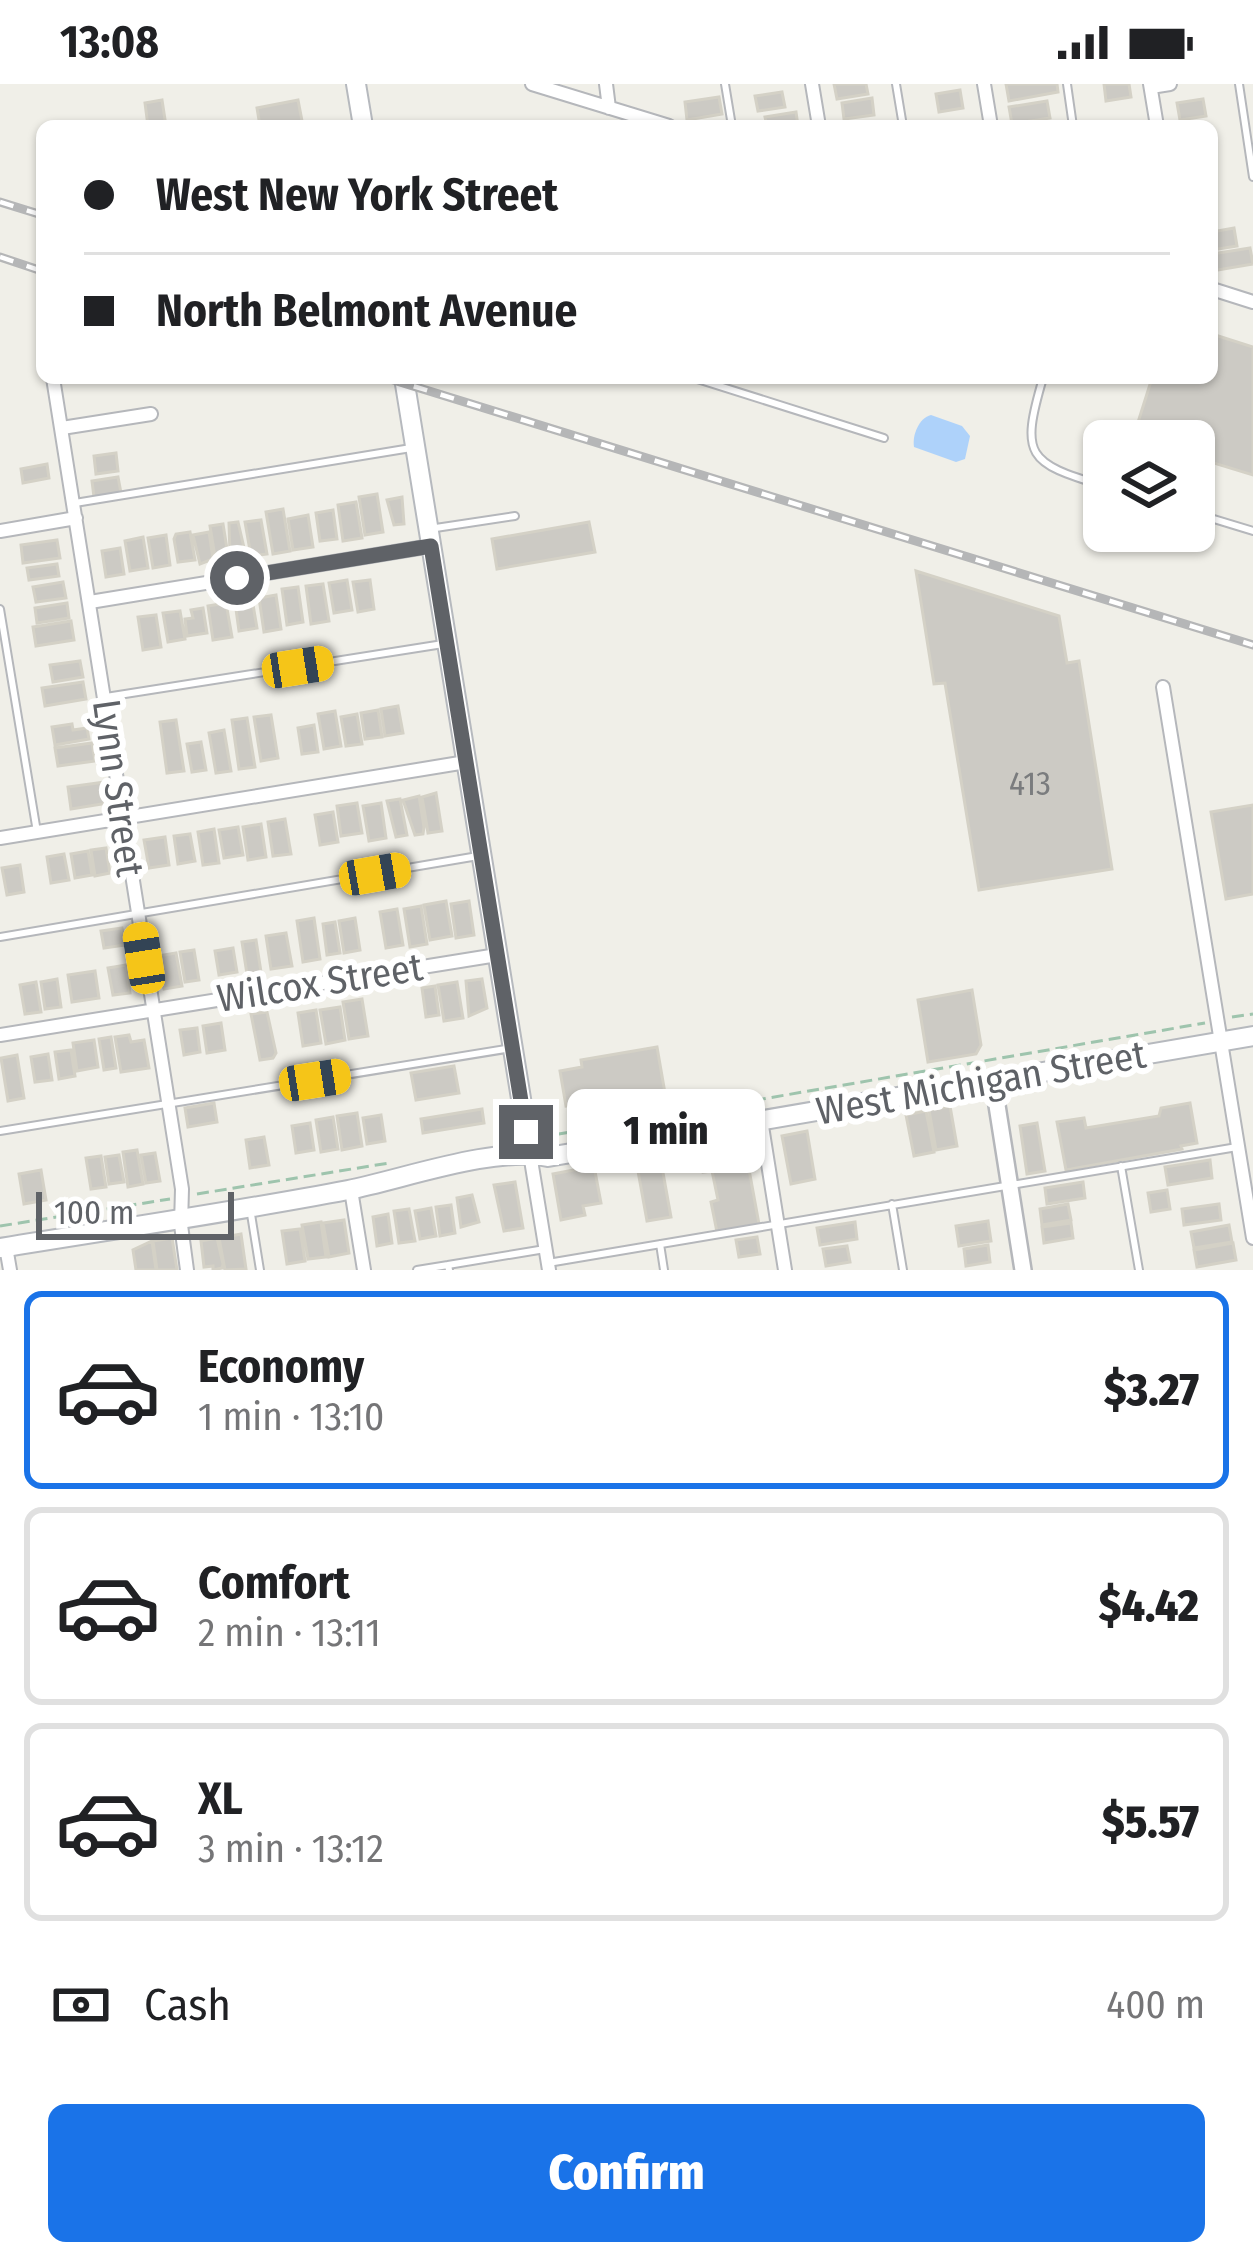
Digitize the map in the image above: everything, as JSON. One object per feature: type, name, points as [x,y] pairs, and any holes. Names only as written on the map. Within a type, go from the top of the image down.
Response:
[{"type":"main road","points":[[356,84],[362,120]]},
{"type":"main road","points":[[405,384],[530,1154]]},
{"type":"main road","name":"West Michigan Street","points":[[3,1247],[351,1190],[530,1154],[548,1157],[1253,1036]]},
{"type":"street","points":[[532,84],[649,120]]},
{"type":"street","points":[[606,84],[609,108]]},
{"type":"street","points":[[812,84],[818,120]]},
{"type":"street","points":[[984,84],[990,120]]},
{"type":"street","points":[[1156,120],[1150,86],[1170,84]]},
{"type":"street","points":[[1218,291],[1253,302]]},
{"type":"street","name":"Lynn Street","points":[[54,384],[183,1196],[188,1270]]},
{"type":"street","points":[[62,428],[152,414]]},
{"type":"street","points":[[0,531],[75,511]]},
{"type":"street","points":[[90,602],[429,537]]},
{"type":"street","points":[[1163,687],[1253,1238]]},
{"type":"street","points":[[0,838],[466,762]]},
{"type":"street","name":"Wilcox Street","points":[[0,1035],[497,955]]},
{"type":"street","points":[[993,1080],[1023,1270]]},
{"type":"street","points":[[761,1120],[785,1270]]},
{"type":"street","points":[[530,1154],[547,1260]]},
{"type":"street","points":[[351,1190],[364,1270]]},
{"type":"street","points":[[3,1247],[10,1270]]},
{"type":"lane","points":[[725,84],[731,120]]},
{"type":"lane","points":[[896,84],[902,120]]},
{"type":"lane","points":[[1066,84],[1072,120]]},
{"type":"lane","points":[[1239,84],[1253,177]]},
{"type":"lane","points":[[713,384],[884,437]]},
{"type":"lane","points":[[1041,384],[1029,426],[1033,447],[1052,470],[1083,480]]},
{"type":"lane","points":[[75,511],[415,448]]},
{"type":"lane","points":[[429,537],[514,516]]},
{"type":"lane","points":[[1215,519],[1253,531]]},
{"type":"lane","points":[[0,610],[37,832]]},
{"type":"lane","points":[[105,697],[447,644]]},
{"type":"lane","points":[[0,937],[481,855]]},
{"type":"lane","points":[[0,1131],[513,1048]]},
{"type":"lane","points":[[417,1270],[547,1260],[660,1244],[1238,1147]]},
{"type":"lane","points":[[1121,1166],[1139,1270]]},
{"type":"lane","points":[[892,1204],[903,1270]]},
{"type":"lane","points":[[250,1207],[260,1270]]},
{"type":"lane","points":[[660,1244],[664,1270]]},
{"type":"path","points":[[1231,1018],[1253,1014]]},
{"type":"path","points":[[545,1137],[1206,1023]]},
{"type":"path","points":[[196,1194],[392,1162]]},
{"type":"path","points":[[0,1226],[170,1198]]},
{"type":"water","points":[[931,415],[962,426],[970,436],[965,459],[956,462],[914,447],[917,428]]},
{"type":"building","points":[[834,84],[866,84],[868,94],[837,99]]},
{"type":"building","points":[[1006,84],[1057,84],[1058,92],[1009,101]]},
{"type":"building","points":[[1104,84],[1129,84],[1131,97],[1106,101]]},
{"type":"building","points":[[960,90],[963,108],[939,112],[936,94]]},
{"type":"building","points":[[782,92],[785,107],[758,111],[755,96]]},
{"type":"building","points":[[719,97],[722,114],[687,120],[685,102]]},
{"type":"building","points":[[872,98],[874,115],[844,119],[842,103]]},
{"type":"building","points":[[1203,99],[1206,116],[1180,120],[1177,103]]},
{"type":"building","points":[[162,100],[165,120],[147,120],[145,103]]},
{"type":"building","points":[[298,100],[302,120],[259,120],[257,108]]},
{"type":"building","points":[[1047,101],[1050,118],[1011,120],[1009,107]]},
{"type":"building","points":[[796,112],[797,120],[766,120]]},
{"type":"building","points":[[1234,228],[1237,246],[1218,249],[1218,231]]},
{"type":"building","points":[[1250,248],[1253,264],[1218,270],[1218,253]]},
{"type":"building","points":[[1218,336],[1253,347],[1253,475],[1215,463],[1215,420],[1139,420],[1150,384],[1218,384]]},
{"type":"building","points":[[116,453],[118,471],[96,474],[94,456]]},
{"type":"building","points":[[47,464],[49,478],[23,483],[21,469]]},
{"type":"building","points":[[118,477],[121,493],[94,497],[92,481]]},
{"type":"building","points":[[377,494],[383,532],[365,535],[359,497]]},
{"type":"building","points":[[402,497],[404,524],[394,525],[387,500]]},
{"type":"building","points":[[356,502],[362,538],[343,541],[338,505]]},
{"type":"building","points":[[283,509],[290,551],[273,554],[266,512]]},
{"type":"building","points":[[333,510],[337,539],[320,541],[316,513]]},
{"type":"building","points":[[308,515],[313,547],[293,550],[288,519]]},
{"type":"building","points":[[261,520],[267,554],[251,556],[245,522]]},
{"type":"building","points":[[238,522],[245,552],[230,554],[229,523]]},
{"type":"building","points":[[589,522],[595,552],[497,569],[492,539]]},
{"type":"building","points":[[223,524],[228,555],[215,557],[210,526]]},
{"type":"building","points":[[190,532],[195,560],[178,562],[176,534]]},
{"type":"building","points":[[209,532],[213,559],[200,564],[193,535]]},
{"type":"building","points":[[166,535],[170,565],[153,568],[148,538]]},
{"type":"building","points":[[143,537],[148,568],[130,571],[125,541]]},
{"type":"building","points":[[57,540],[60,558],[23,563],[21,545]]},
{"type":"building","points":[[120,548],[124,574],[106,577],[102,551]]},
{"type":"building","points":[[57,564],[59,576],[29,580],[27,568]]},
{"type":"building","points":[[916,571],[1059,616],[1067,663],[1079,661],[1112,869],[979,890],[945,683],[934,684]]},
{"type":"building","points":[[347,580],[352,610],[334,613],[329,583]]},
{"type":"building","points":[[370,580],[374,609],[358,612],[353,582]]},
{"type":"building","points":[[63,582],[66,598],[36,602],[33,587]]},
{"type":"building","points":[[323,584],[329,621],[311,624],[306,586]]},
{"type":"building","points":[[298,587],[303,622],[287,625],[282,589]]},
{"type":"building","points":[[276,595],[281,629],[264,632],[259,598]]},
{"type":"building","points":[[252,599],[257,628],[239,631],[235,602]]},
{"type":"building","points":[[67,603],[69,618],[37,623],[35,608]]},
{"type":"building","points":[[226,603],[232,637],[213,640],[208,606]]},
{"type":"building","points":[[203,608],[207,633],[187,636],[185,619],[193,618],[191,610]]},
{"type":"building","points":[[180,611],[185,639],[168,642],[163,613]]},
{"type":"building","points":[[156,615],[161,647],[143,650],[138,617]]},
{"type":"building","points":[[71,621],[74,640],[36,646],[33,627]]},
{"type":"building","points":[[80,661],[83,677],[53,682],[50,665]]},
{"type":"building","points":[[83,682],[86,699],[45,706],[42,688]]},
{"type":"building","points":[[398,706],[403,733],[385,736],[381,709]]},
{"type":"building","points":[[378,710],[382,737],[365,739],[361,713]]},
{"type":"building","points":[[335,711],[341,746],[324,749],[318,714]]},
{"type":"building","points":[[357,714],[362,744],[346,746],[341,717]]},
{"type":"building","points":[[271,715],[278,758],[261,761],[254,717]]},
{"type":"building","points":[[247,718],[255,767],[239,769],[232,720]]},
{"type":"building","points":[[176,720],[184,771],[167,773],[160,722]]},
{"type":"building","points":[[72,724],[73,730],[87,728],[89,739],[55,745],[52,727]]},
{"type":"building","points":[[314,725],[318,752],[302,754],[298,728]]},
{"type":"building","points":[[224,730],[231,771],[216,773],[209,733]]},
{"type":"building","points":[[201,742],[206,770],[192,772],[187,744]]},
{"type":"building","points":[[92,743],[95,761],[58,766],[55,748]]},
{"type":"building","points":[[105,782],[108,803],[71,809],[68,787]]},
{"type":"building","points":[[436,793],[442,831],[428,833],[422,797]]},
{"type":"building","points":[[419,796],[424,827],[423,834],[415,835],[403,800]]},
{"type":"building","points":[[400,799],[407,835],[396,837],[387,801]]},
{"type":"building","points":[[357,803],[362,833],[341,836],[337,806]]},
{"type":"building","points":[[381,803],[386,838],[369,841],[363,806]]},
{"type":"building","points":[[1253,805],[1253,894],[1226,899],[1211,812]]},
{"type":"building","points":[[333,812],[338,842],[320,845],[315,815]]},
{"type":"building","points":[[285,819],[291,854],[273,856],[268,822]]},
{"type":"building","points":[[261,824],[266,857],[248,860],[243,827]]},
{"type":"building","points":[[238,827],[243,855],[224,858],[219,830]]},
{"type":"building","points":[[214,829],[219,863],[203,865],[198,832]]},
{"type":"building","points":[[190,834],[195,861],[178,864],[174,836]]},
{"type":"building","points":[[165,837],[169,865],[149,868],[144,840]]},
{"type":"building","points":[[106,848],[110,873],[95,876],[91,850]]},
{"type":"building","points":[[88,851],[92,875],[75,878],[71,854]]},
{"type":"building","points":[[64,854],[69,880],[51,883],[47,857]]},
{"type":"building","points":[[20,865],[24,892],[7,895],[2,868]]},
{"type":"building","points":[[446,901],[452,936],[430,940],[424,905]]},
{"type":"building","points":[[469,901],[474,935],[456,938],[451,904]]},
{"type":"building","points":[[421,906],[427,944],[410,947],[404,909]]},
{"type":"building","points":[[397,909],[403,945],[386,948],[380,912]]},
{"type":"building","points":[[314,918],[320,959],[303,962],[297,921]]},
{"type":"building","points":[[355,918],[360,950],[344,953],[339,921]]},
{"type":"building","points":[[335,922],[340,953],[327,955],[323,924]]},
{"type":"building","points":[[122,928],[125,945],[104,948],[101,931]]},
{"type":"building","points":[[286,933],[292,966],[271,969],[266,936]]},
{"type":"building","points":[[256,940],[261,972],[247,974],[242,942]]},
{"type":"building","points":[[233,948],[237,972],[219,975],[215,951]]},
{"type":"building","points":[[194,950],[199,980],[185,982],[180,952]]},
{"type":"building","points":[[176,953],[182,986],[164,989],[158,956]]},
{"type":"building","points":[[126,965],[130,993],[113,995],[108,968]]},
{"type":"building","points":[[95,971],[99,998],[72,1002],[68,975]]},
{"type":"building","points":[[57,979],[61,1007],[45,1009],[41,982]]},
{"type":"building","points":[[482,979],[487,1008],[469,1016],[466,981]]},
{"type":"building","points":[[36,982],[41,1012],[25,1014],[20,985]]},
{"type":"building","points":[[457,982],[463,1018],[444,1021],[438,985]]},
{"type":"building","points":[[435,986],[439,1015],[426,1017],[422,988]]},
{"type":"building","points":[[972,990],[981,1045],[976,1054],[928,1062],[918,1000]]},
{"type":"building","points":[[362,999],[368,1036],[349,1039],[343,1002]]},
{"type":"building","points":[[340,1007],[345,1040],[326,1044],[320,1010]]},
{"type":"building","points":[[316,1010],[321,1043],[303,1046],[298,1013]]},
{"type":"building","points":[[267,1012],[276,1053],[260,1060],[251,1014]]},
{"type":"building","points":[[221,1023],[225,1050],[207,1053],[203,1026]]},
{"type":"building","points":[[197,1028],[200,1052],[184,1055],[180,1030]]},
{"type":"building","points":[[129,1035],[131,1042],[144,1040],[149,1068],[121,1072],[115,1037]]},
{"type":"building","points":[[111,1037],[116,1068],[104,1070],[99,1039]]},
{"type":"building","points":[[94,1040],[98,1067],[77,1071],[73,1043]]},
{"type":"building","points":[[657,1047],[666,1099],[566,1106],[560,1071],[582,1067],[581,1060]]},
{"type":"building","points":[[71,1050],[75,1076],[59,1079],[55,1052]]},
{"type":"building","points":[[48,1054],[52,1080],[35,1082],[31,1057]]},
{"type":"building","points":[[17,1055],[24,1098],[8,1101],[1,1058]]},
{"type":"building","points":[[454,1066],[459,1093],[416,1100],[411,1073]]},
{"type":"building","points":[[214,1103],[217,1122],[188,1127],[185,1108]]},
{"type":"building","points":[[1190,1103],[1197,1143],[1066,1170],[1057,1122],[1084,1118],[1086,1128],[1159,1116],[1161,1108]]},
{"type":"building","points":[[950,1106],[957,1146],[936,1150],[929,1110]]},
{"type":"building","points":[[482,1109],[484,1123],[423,1133],[421,1119]]},
{"type":"building","points":[[926,1111],[934,1152],[914,1156],[906,1115]]},
{"type":"building","points":[[357,1113],[362,1146],[342,1150],[337,1116]]},
{"type":"building","points":[[381,1115],[385,1141],[367,1144],[363,1118]]},
{"type":"building","points":[[333,1117],[338,1149],[321,1152],[316,1120]]},
{"type":"building","points":[[310,1123],[314,1150],[296,1153],[292,1126]]},
{"type":"building","points":[[1037,1123],[1045,1171],[1027,1174],[1020,1126]]},
{"type":"building","points":[[807,1131],[815,1179],[791,1184],[782,1136]]},
{"type":"building","points":[[264,1137],[269,1165],[250,1168],[246,1140]]},
{"type":"building","points":[[740,1147],[741,1154],[746,1153],[759,1224],[717,1232],[711,1202],[718,1200],[712,1171],[703,1172],[700,1157]]},
{"type":"building","points":[[137,1150],[143,1184],[128,1187],[123,1152]]},
{"type":"building","points":[[155,1153],[160,1181],[146,1183],[141,1155]]},
{"type":"building","points":[[119,1155],[124,1182],[109,1184],[105,1157]]},
{"type":"building","points":[[101,1156],[106,1187],[91,1189],[86,1158]]},
{"type":"building","points":[[660,1156],[671,1217],[647,1221],[636,1160]]},
{"type":"building","points":[[1210,1160],[1212,1178],[1168,1185],[1165,1167]]},
{"type":"building","points":[[594,1166],[601,1203],[583,1206],[585,1215],[561,1220],[553,1174]]},
{"type":"building","points":[[41,1170],[46,1200],[24,1204],[19,1174]]},
{"type":"building","points":[[515,1182],[523,1228],[504,1231],[494,1185]]},
{"type":"building","points":[[1083,1182],[1085,1198],[1047,1204],[1045,1188]]},
{"type":"building","points":[[1167,1190],[1170,1209],[1151,1212],[1148,1193]]},
{"type":"building","points":[[472,1195],[479,1222],[461,1227],[457,1198]]},
{"type":"building","points":[[1068,1204],[1071,1220],[1042,1225],[1040,1209]]},
{"type":"building","points":[[1219,1204],[1221,1220],[1184,1225],[1182,1209]]},
{"type":"building","points":[[451,1205],[455,1233],[440,1236],[436,1207]]},
{"type":"building","points":[[431,1208],[436,1236],[420,1239],[415,1211]]},
{"type":"building","points":[[409,1209],[415,1241],[399,1243],[394,1211]]},
{"type":"building","points":[[388,1214],[392,1243],[377,1246],[373,1217]]},
{"type":"building","points":[[344,1220],[349,1253],[329,1257],[323,1223]]},
{"type":"building","points":[[988,1221],[991,1241],[959,1246],[956,1226]]},
{"type":"building","points":[[321,1222],[326,1257],[308,1259],[302,1225]]},
{"type":"building","points":[[855,1222],[857,1239],[820,1245],[817,1228]]},
{"type":"building","points":[[1071,1223],[1073,1238],[1044,1243],[1042,1227]]},
{"type":"building","points":[[1229,1225],[1232,1242],[1194,1248],[1191,1232]]},
{"type":"building","points":[[300,1229],[305,1261],[287,1264],[282,1231]]},
{"type":"building","points":[[241,1234],[246,1269],[225,1270],[219,1238]]},
{"type":"building","points":[[757,1237],[760,1254],[739,1257],[736,1240]]},
{"type":"building","points":[[172,1238],[177,1270],[157,1270],[153,1241]]},
{"type":"building","points":[[217,1238],[223,1264],[213,1270],[213,1266],[204,1267],[201,1241]]},
{"type":"building","points":[[152,1241],[156,1270],[136,1270],[133,1250]]},
{"type":"building","points":[[1233,1243],[1236,1260],[1197,1267],[1194,1250]]},
{"type":"building","points":[[988,1245],[990,1262],[966,1266],[964,1249]]},
{"type":"building","points":[[847,1246],[850,1262],[826,1266],[823,1249]]},
{"type":"railway","points":[[0,202],[36,213]]},
{"type":"railway","points":[[0,257],[36,269]]},
{"type":"railway","points":[[406,384],[1253,645]]},
{"type":"route","points":[[237,578],[431,546],[526,1132]]}]
